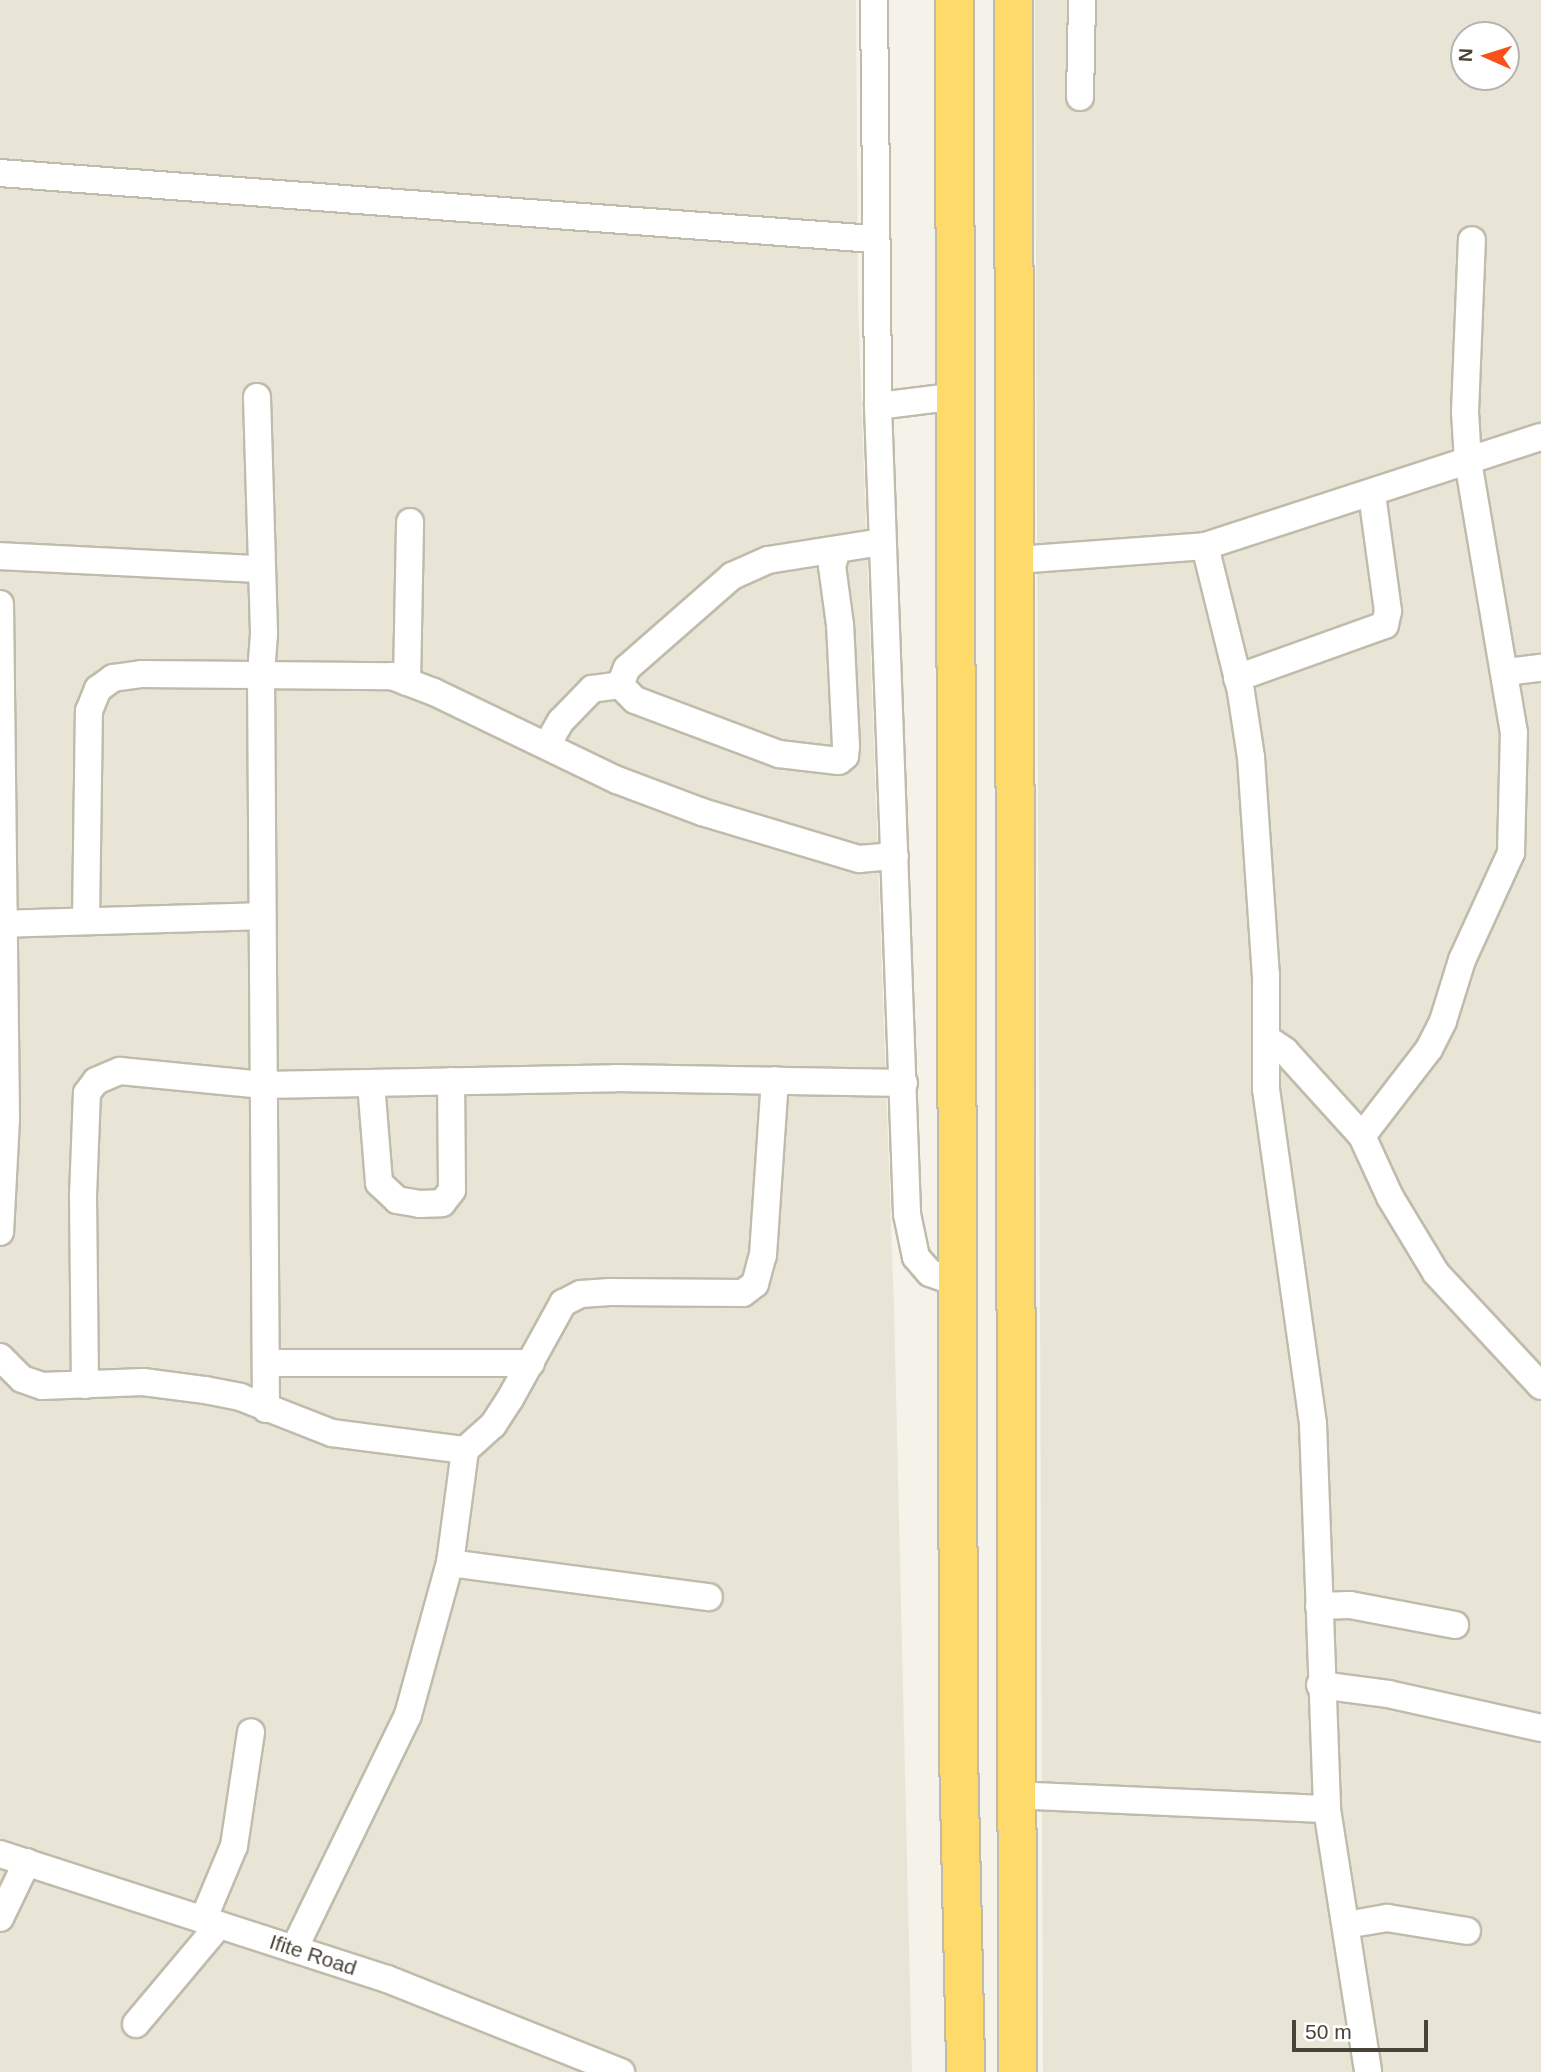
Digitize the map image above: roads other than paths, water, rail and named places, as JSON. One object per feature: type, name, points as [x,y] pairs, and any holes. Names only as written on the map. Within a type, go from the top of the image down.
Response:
[{"type":"highway","points":[[954,0],[958,396],[958,1752],[965,2072]]},
{"type":"highway","points":[[1013,0],[1016,560],[1014,1795],[1017,2072]]},
{"type":"street","points":[[874,0],[874,239],[878,406],[907,1214],[916,1257],[930,1273],[957,1283]]},
{"type":"street","points":[[1080,97],[1082,0]]},
{"type":"street","points":[[0,173],[874,239]]},
{"type":"street","points":[[1362,1136],[1429,1049],[1443,1021],[1462,960],[1511,853],[1514,733],[1506,672],[1468,462],[1466,339],[1472,240]]},
{"type":"street","points":[[878,406],[958,396]]},
{"type":"street","points":[[257,397],[264,634],[261,674],[263,1085],[268,1363],[266,1409]]},
{"type":"street","points":[[1016,560],[1205,546],[1541,437]]},
{"type":"street","points":[[1237,678],[1385,625],[1388,611],[1372,494]]},
{"type":"street","points":[[407,682],[410,522]]},
{"type":"street","points":[[620,685],[626,668],[732,576],[768,560],[883,542]]},
{"type":"street","points":[[1205,546],[1237,678],[1251,757],[1266,975],[1266,1038],[1273,1162],[1309,1374],[1327,1809],[1368,2072]]},
{"type":"street","points":[[620,685],[635,701],[779,754],[839,761],[845,756],[846,746],[840,625],[832,566],[837,551]]},
{"type":"street","points":[[0,556],[261,569]]},
{"type":"street","points":[[0,604],[1,924],[6,1119],[0,1232]]},
{"type":"street","points":[[1506,672],[1541,668]]},
{"type":"street","points":[[86,921],[89,711],[98,689],[113,678],[141,674],[392,676],[547,745],[617,780],[702,812],[859,859],[895,856]]},
{"type":"street","points":[[547,745],[561,721],[592,689],[620,685]]},
{"type":"street","points":[[1,924],[262,916]]},
{"type":"street","points":[[1266,1038],[1285,1051],[1362,1136],[1390,1197],[1436,1273],[1541,1386]]},
{"type":"street","points":[[85,1385],[82,1208],[87,1093],[96,1081],[120,1071],[263,1085],[451,1081],[775,1080],[904,1083]]},
{"type":"street","points":[[294,1950],[408,1715],[450,1563],[465,1450],[493,1424],[531,1363],[563,1303],[581,1294],[743,1293],[755,1284],[764,1255],[775,1080]]},
{"type":"street","points":[[371,1083],[379,1183],[397,1200],[430,1204],[442,1203],[452,1190],[451,1081]]},
{"type":"street","points":[[0,1357],[22,1379],[42,1386],[143,1382],[205,1390],[240,1397],[332,1433],[465,1450]]},
{"type":"street","points":[[268,1363],[531,1363]]},
{"type":"street","points":[[450,1563],[709,1597]]},
{"type":"street","points":[[1318,1606],[1371,1608],[1455,1625]]},
{"type":"street","points":[[1320,1685],[1388,1694],[1541,1728]]},
{"type":"street","points":[[136,2024],[211,1922],[234,1846],[251,1732]]},
{"type":"street","points":[[1014,1795],[1327,1809]]},
{"type":"street","name":"Ifite Road","points":[[0,1854],[387,1979],[621,2072]]},
{"type":"street","points":[[0,1917],[27,1862]]},
{"type":"street","points":[[1346,1924],[1387,1917],[1467,1931]]}]
